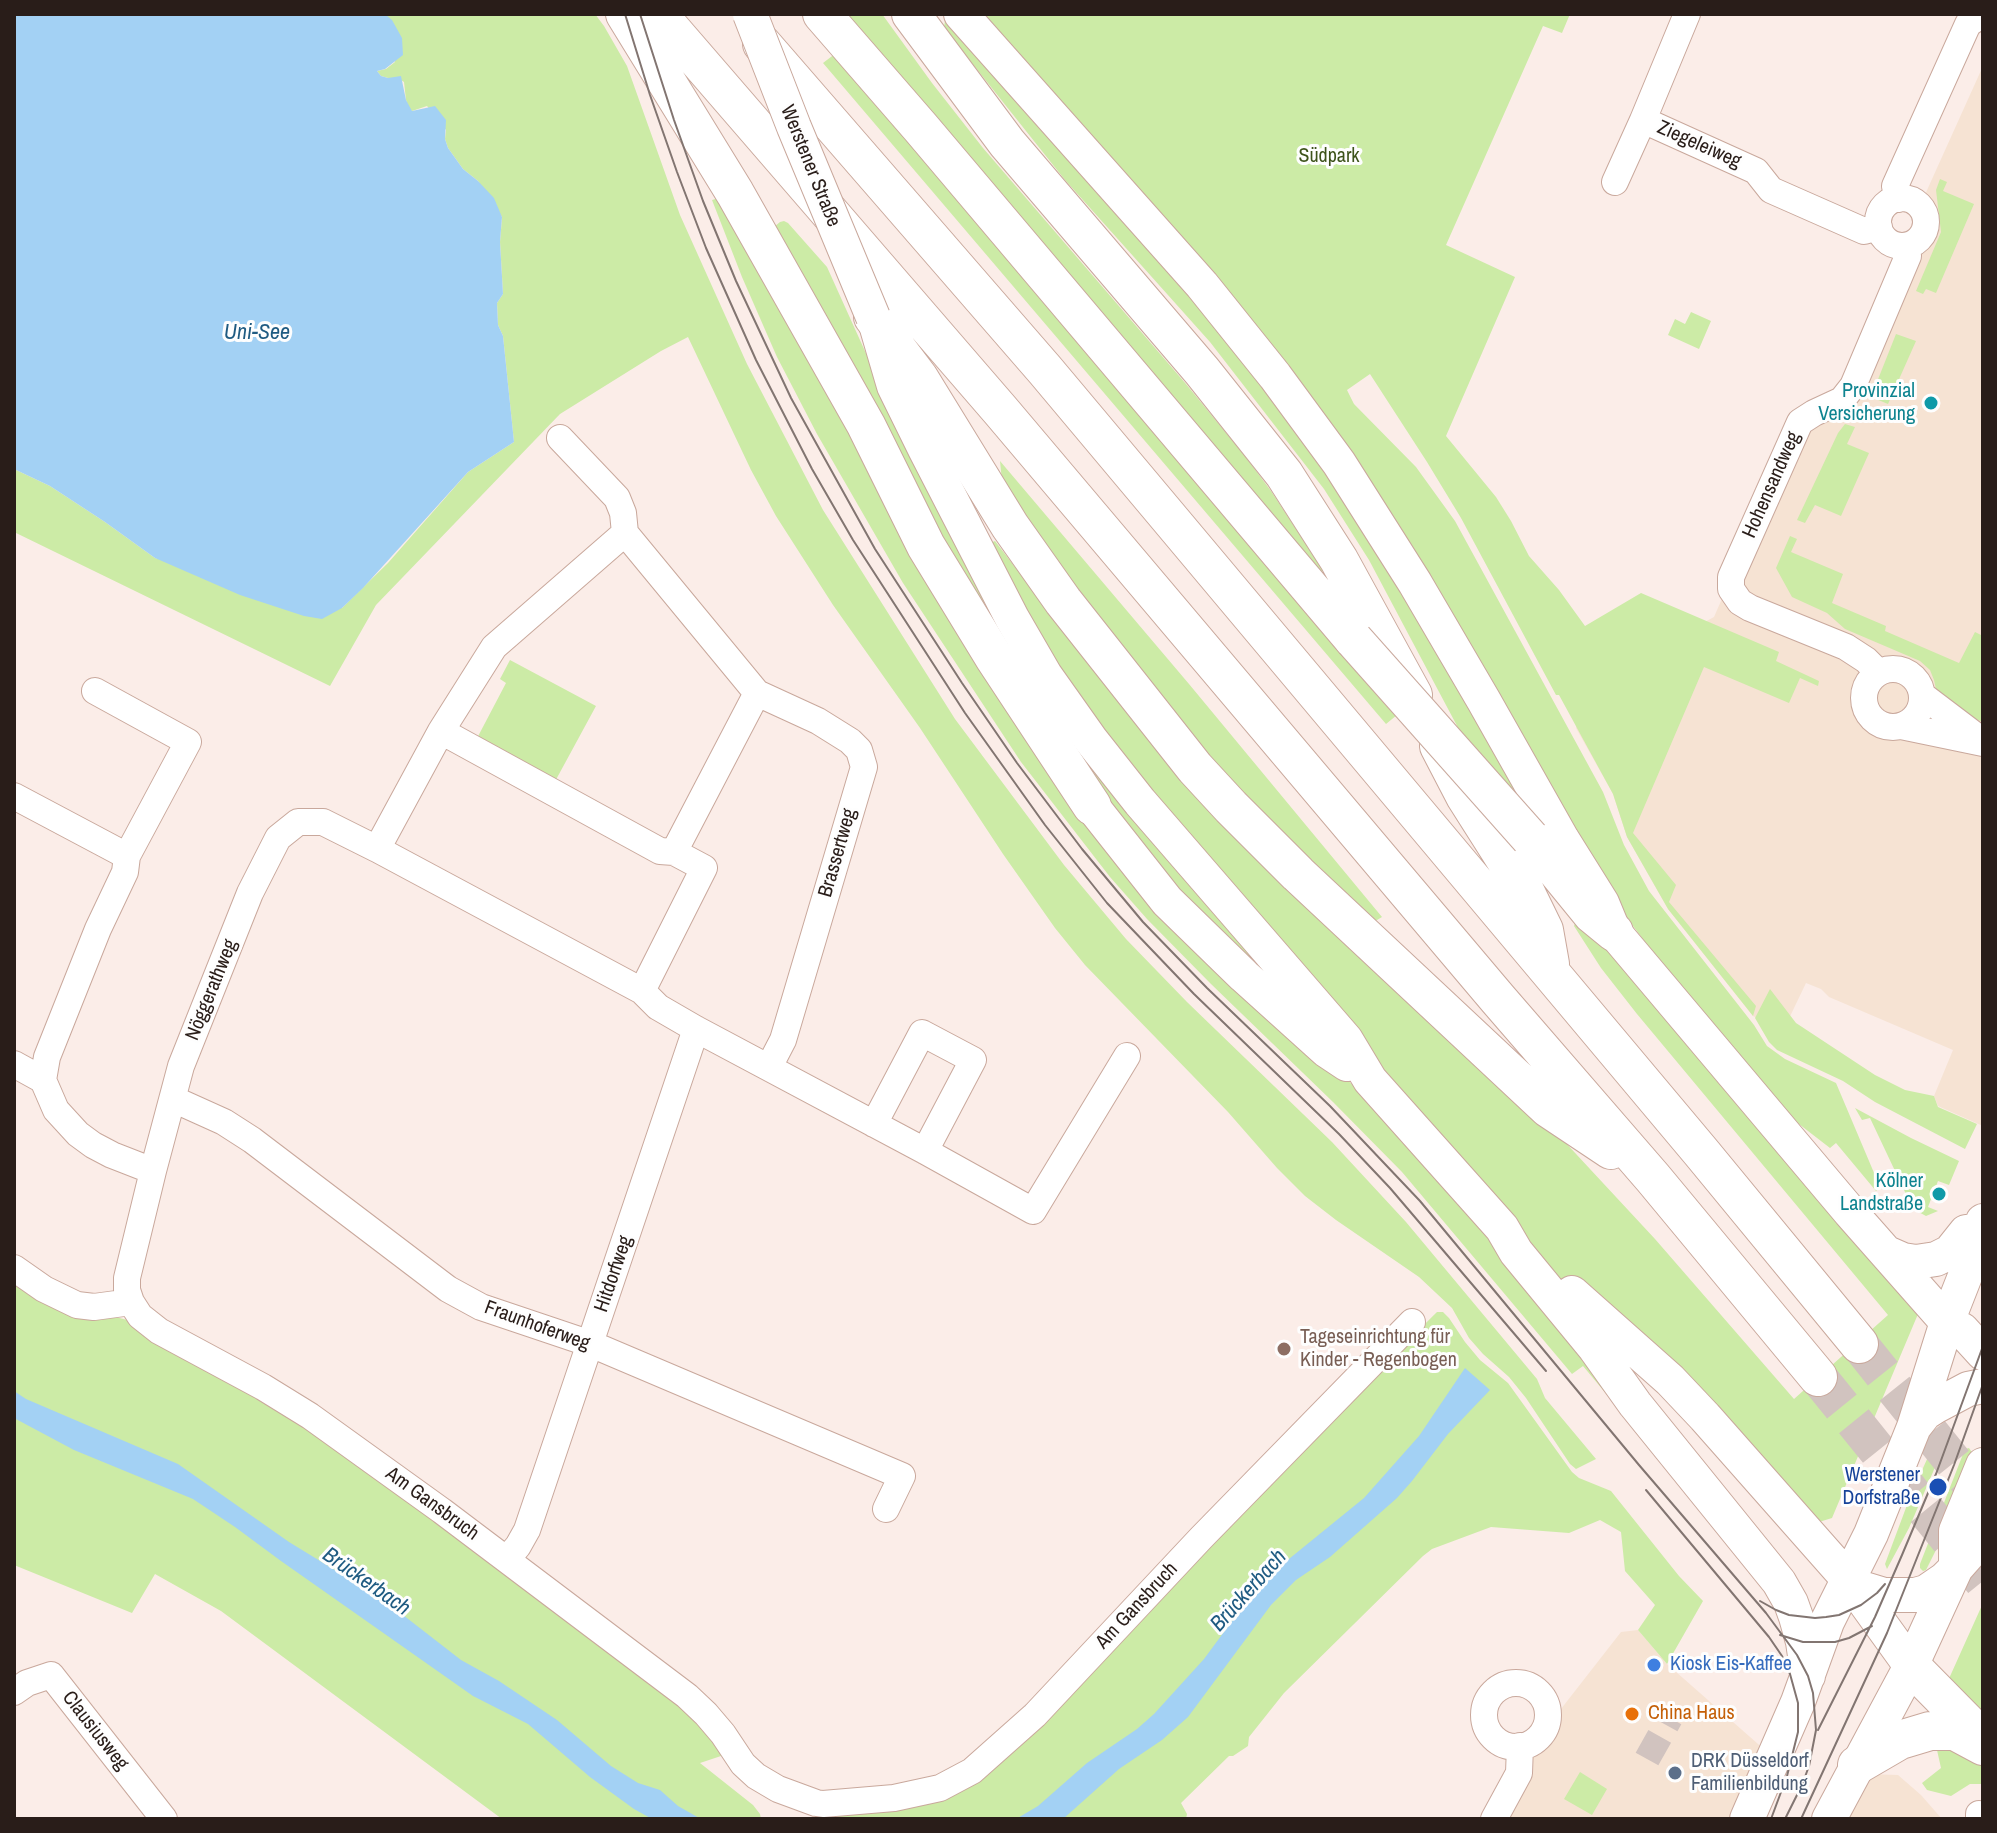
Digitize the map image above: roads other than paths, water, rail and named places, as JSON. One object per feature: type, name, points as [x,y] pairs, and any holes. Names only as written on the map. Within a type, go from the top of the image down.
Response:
[{"type":"highway","points":[[625,14],[743,207],[866,425],[926,546],[995,659],[1092,806]]},
{"type":"highway","points":[[658,14],[1001,411],[1467,963],[1653,1178],[1818,1377]]},
{"type":"highway","points":[[736,14],[1045,370],[1859,1344]]},
{"type":"highway","points":[[822,14],[1354,640],[1530,838],[1592,914],[1614,932]]},
{"type":"highway","points":[[911,14],[1007,143],[1202,371],[1284,474],[1354,587],[1465,796],[1524,889],[1544,930],[1552,974]]},
{"type":"highway","points":[[873,317],[919,378],[942,448],[1010,526],[1063,601],[1187,758],[1231,807],[1360,933],[1548,1108],[1653,1178]]},
{"type":"highway","points":[[1911,1666],[1983,1739]]},
{"type":"highway","points":[[1857,1765],[1900,1740],[1930,1731],[1955,1731],[1983,1746]]},
{"type":"main road","name":"Werstener Straße","points":[[750,14],[873,317]]},
{"type":"main road","points":[[961,14],[1202,285],[1275,376],[1339,463],[1415,583],[1602,903],[1614,932],[1842,1204],[1947,1322],[1969,1356],[1983,1387],[1968,1389],[1936,1406],[1925,1413],[1914,1427]]},
{"type":"main road","points":[[942,448],[1012,618],[1045,675],[1091,740],[1194,866],[1346,1040],[1370,1080],[1502,1228],[1516,1252],[1779,1582],[1796,1617],[1808,1676]]},
{"type":"main road","points":[[1092,806],[1167,901],[1204,938],[1326,1050],[1370,1080]]},
{"type":"main road","points":[[1887,1253],[1916,1262],[1936,1259],[1950,1252],[1966,1232],[1981,1226]]},
{"type":"main road","points":[[1747,1819],[1808,1676],[1827,1622],[1871,1534],[1914,1427],[1981,1226]]},
{"type":"main road","points":[[1502,1228],[1523,1242],[1580,1302],[1670,1380],[1849,1580],[1911,1666]]},
{"type":"main road","points":[[1947,1322],[1962,1330],[1983,1353]]},
{"type":"main road","points":[[1829,1819],[1911,1666],[1956,1568],[1956,1531],[1983,1465]]},
{"type":"main road","points":[[1849,1580],[1861,1588],[1884,1595],[1926,1592],[1956,1568],[1979,1542],[1983,1532]]},
{"type":"street","name":"Ziegeleiweg","points":[[1615,182],[1687,14]]},
{"type":"street","points":[[1906,246],[1888,242],[1879,227],[1879,217],[1889,202],[1898,199],[1895,186],[1968,24],[1983,14]]},
{"type":"street","name":"Ziegeleiweg","points":[[1643,120],[1756,171],[1771,190],[1864,231],[1879,227]]},
{"type":"street","name":"Hohensandweg","points":[[1878,672],[1846,647],[1740,602],[1731,589],[1731,577],[1800,422],[1842,400],[1853,386],[1908,256],[1906,246],[1921,236],[1925,227],[1922,209],[1907,199],[1898,199]]},
{"type":"street","name":"Brassertweg","points":[[560,438],[617,498],[623,513],[625,533],[757,693],[818,721],[859,750],[864,767],[783,1040],[769,1067]]},
{"type":"street","points":[[625,533],[494,647],[441,731],[377,849],[642,991],[658,1007],[696,1029],[1033,1211],[1127,1056]]},
{"type":"street","name":"Hohensandweg","points":[[1892,668],[1906,672],[1917,681],[1922,695],[1983,742],[1880,724],[1873,720],[1864,706],[1864,690],[1878,672],[1892,668]]},
{"type":"street","points":[[95,691],[188,742],[127,856],[125,872],[98,929],[47,1057],[43,1080],[56,1110],[78,1134],[112,1155],[153,1171]]},
{"type":"street","points":[[674,852],[757,693]]},
{"type":"street","points":[[1901,726],[1915,718],[1922,695]]},
{"type":"street","points":[[441,731],[660,851],[674,852],[704,868],[642,991]]},
{"type":"street","points":[[14,796],[127,856]]},
{"type":"street","name":"Nöggerathweg","points":[[131,1302],[127,1278],[181,1066],[250,893],[278,838],[298,822],[323,822],[377,849]]},
{"type":"street","name":"Hitdorfweg","points":[[507,1559],[527,1530],[696,1029]]},
{"type":"street","points":[[874,1124],[922,1033],[973,1060],[925,1151]]},
{"type":"street","points":[[14,1064],[43,1080]]},
{"type":"street","name":"Fraunhoferweg","points":[[173,1099],[224,1122],[252,1140],[448,1289],[481,1307],[591,1344],[902,1476],[886,1509]]},
{"type":"street","points":[[14,1268],[44,1289],[77,1305],[94,1307],[131,1302]]},
{"type":"street","name":"Am Gansbruch","points":[[131,1302],[140,1316],[159,1331],[310,1416],[507,1559],[687,1696],[706,1714],[743,1764],[756,1776],[815,1812],[940,1788],[972,1771],[1035,1715],[1201,1538],[1412,1322]]},
{"type":"street","name":"Clausiusweg","points":[[14,1692],[27,1683],[51,1675],[164,1819]]},
{"type":"street","points":[[1494,1819],[1519,1773],[1520,1746]]},
{"type":"water","name":"Uni-See","points":[[14,14],[386,15],[402,38],[403,55],[385,69],[377,71],[388,78],[401,76],[406,100],[412,111],[435,106],[446,120],[448,148],[463,169],[494,198],[502,217],[503,294],[497,303],[498,325],[503,336],[514,442],[468,472],[363,588],[342,608],[322,619],[240,595],[155,558],[50,486],[14,469]]},
{"type":"water","points":[[1465,1368],[1490,1390],[1448,1434],[1397,1498],[1330,1557],[1296,1580],[1271,1605],[1188,1717],[1162,1740],[1119,1769],[1063,1819],[1016,1819],[1038,1806],[1087,1763],[1154,1714],[1204,1659],[1268,1576],[1364,1498],[1419,1436]]},
{"type":"water","points":[[14,1391],[26,1399],[178,1464],[289,1542],[403,1615],[461,1660],[557,1720],[611,1766],[638,1783],[660,1790],[678,1806],[701,1819],[652,1819],[634,1809],[590,1777],[528,1724],[473,1696],[193,1499],[74,1450],[14,1418]]},
{"type":"tunnel","points":[[1859,1344],[1983,1499]]},
{"type":"tunnel","points":[[1818,1377],[1983,1581]]},
{"type":"tunnel","points":[[1647,1759],[1670,1718]]},
{"type":"tram line","points":[[625,14],[677,172],[706,248],[756,360],[812,469],[853,540],[965,713],[1045,825],[1107,903],[1390,1188],[1546,1371]]},
{"type":"tram line","points":[[640,14],[703,201],[736,281],[791,398],[875,549],[1017,763],[1082,849],[1143,922],[1330,1106],[1420,1201],[1766,1613],[1797,1655],[1813,1693],[1816,1730],[1809,1766],[1785,1819]]},
{"type":"tram line","points":[[1818,1730],[1875,1617],[1902,1555],[1936,1474],[1983,1346]]},
{"type":"tram line","points":[[1801,1819],[1887,1633],[1983,1384]]},
{"type":"tram line","points":[[1646,1490],[1769,1637],[1790,1674],[1798,1703],[1798,1732],[1787,1776],[1771,1819]]},
{"type":"tram line","points":[[1760,1601],[1789,1615],[1826,1617],[1861,1605],[1885,1584]]},
{"type":"tram line","points":[[1780,1635],[1803,1642],[1835,1642],[1872,1626]]},
{"type":"place","name":"Provinzial Versicherung","points":[[1931,403]]},
{"type":"place","name":"Kölner Landstraße","points":[[1939,1194]]},
{"type":"place","name":"Tageseinrichtung für Kinder - Regenbogen","points":[[1284,1349]]},
{"type":"place","name":"Werstener Dorfstraße","points":[[1938,1487]]},
{"type":"place","name":"Kiosk Eis-Kaffee","points":[[1654,1665]]},
{"type":"place","name":"China Haus","points":[[1632,1714]]},
{"type":"place","name":"DRK Düsseldorf Familienbildung","points":[[1675,1773]]},
{"type":"park label","name":"Südpark","points":[[1329,157]]},
{"type":"water label","name":"Brückerbach","points":[[366,1582]]},
{"type":"water label","name":"Brückerbach","points":[[1249,1591]]}]
